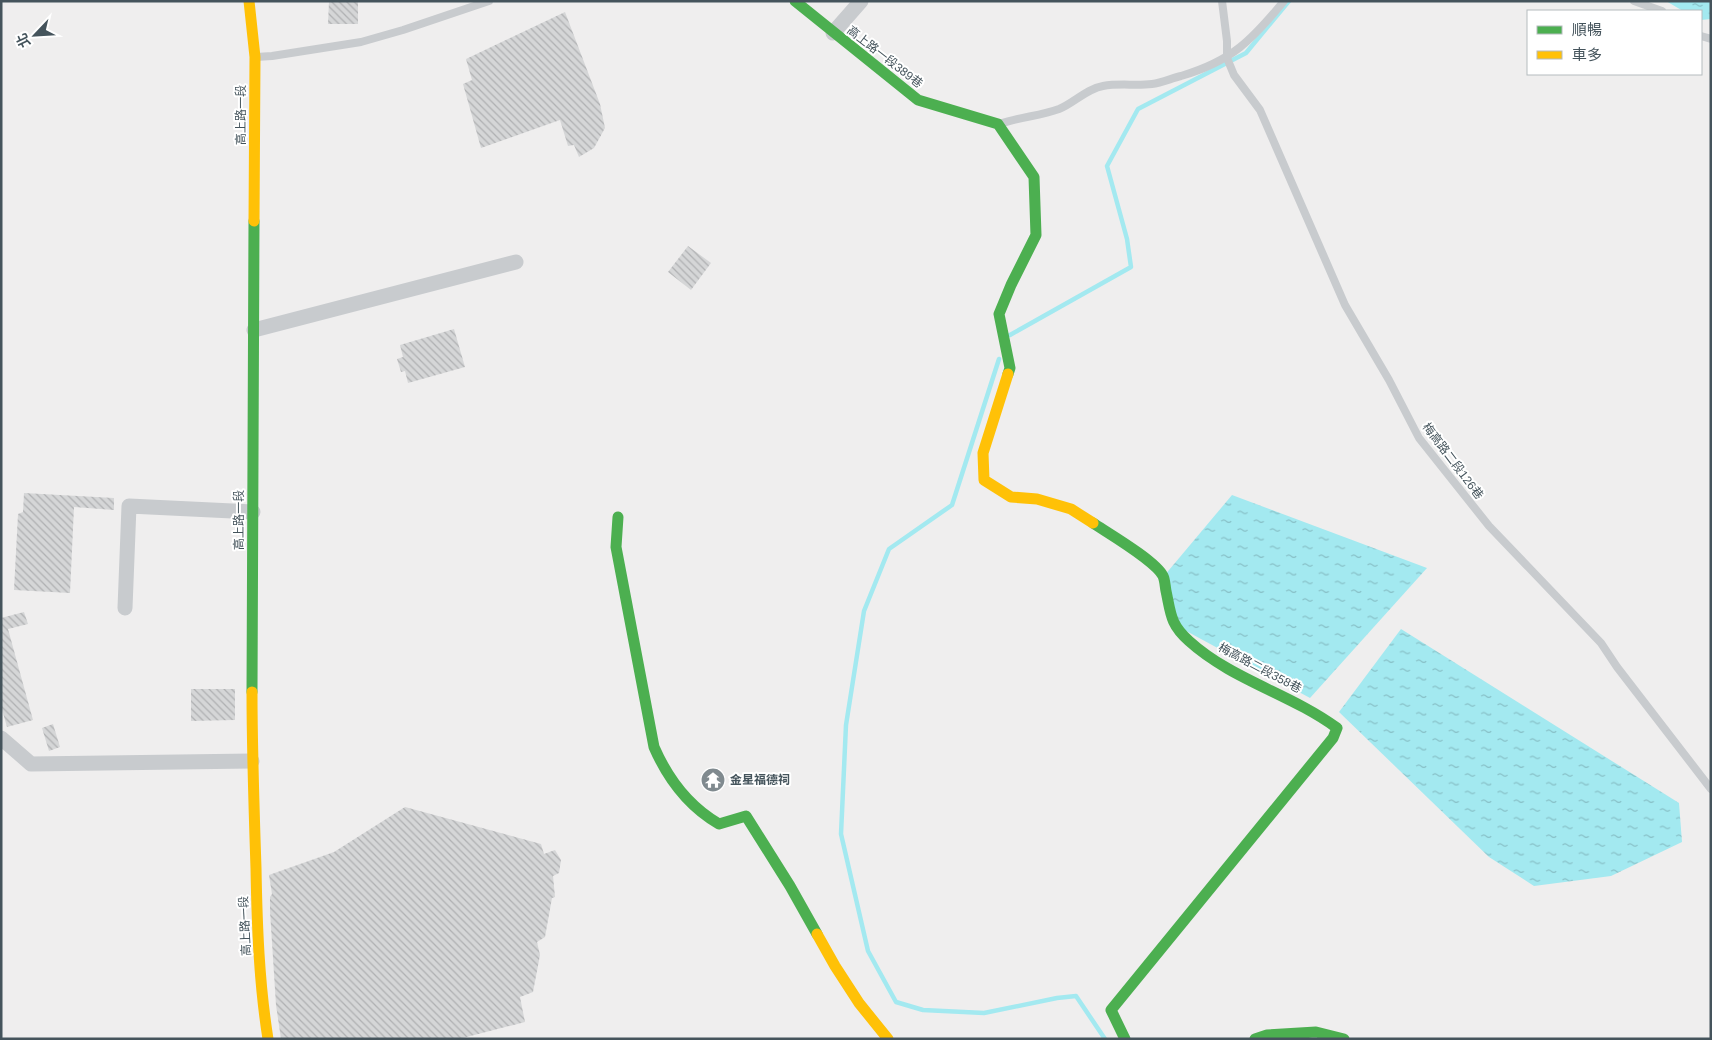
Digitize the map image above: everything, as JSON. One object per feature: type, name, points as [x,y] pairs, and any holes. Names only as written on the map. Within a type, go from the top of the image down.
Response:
[{"type":"street","name":"高上路一段","points":[[249,1],[255,57],[252,761],[258,921],[263,1006],[268,1039]]},
{"type":"street","name":"高上路一段389巷","points":[[795,1],[918,100],[998,124]]},
{"type":"street","points":[[833,33],[861,1]]},
{"type":"street","name":"梅高路二段358巷","points":[[998,124],[1034,177],[1036,235],[999,314],[1010,368],[983,453],[984,480],[1011,497],[1037,499],[1071,509],[1143,556],[1163,575],[1172,618],[1176,628],[1190,642],[1217,663],[1318,714],[1337,728],[1333,738],[1110,1010],[1125,1039]]},
{"type":"street","points":[[254,330],[516,262]]},
{"type":"street","points":[[125,608],[129,506],[253,512]]},
{"type":"street","points":[[618,517],[616,547],[654,748],[666,773],[691,803],[719,824],[746,816],[790,886],[835,966],[859,1003],[888,1039]]},
{"type":"street","points":[[1,738],[31,764],[252,761]]},
{"type":"street","points":[[1255,1039],[1267,1035],[1316,1032],[1344,1039]]},
{"type":"lane","points":[[255,57],[362,42],[489,1]]},
{"type":"lane","points":[[1222,1],[1227,41],[1226,58]]},
{"type":"lane","points":[[998,124],[1017,118],[1039,115],[1060,108],[1084,93],[1102,86],[1154,84],[1204,69],[1226,58],[1260,31],[1284,1]]},
{"type":"lane","points":[[1634,1],[1659,10]]},
{"type":"lane","name":"梅高路二段126巷","points":[[1226,58],[1234,75],[1260,110],[1345,305],[1389,380],[1419,438],[1489,526],[1601,643],[1617,667],[1711,789]]},
{"type":"water","points":[[1666,1],[1711,1],[1711,19],[1702,20],[1702,10],[1681,10]]},
{"type":"water","points":[[1232,495],[1427,568],[1310,698],[1177,626],[1164,576]]},
{"type":"water","points":[[1401,629],[1679,803],[1682,842],[1611,876],[1534,886],[1489,857],[1339,712]]},
{"type":"building","points":[[329,1],[358,1],[358,24],[328,24]]},
{"type":"building","points":[[565,12],[600,104],[605,128],[594,148],[579,157],[574,145],[568,146],[560,120],[481,148],[463,84],[472,80],[466,59]]},
{"type":"building","points":[[688,246],[711,263],[691,290],[668,272]]},
{"type":"building","points":[[454,329],[465,367],[408,383],[405,371],[401,372],[397,359],[403,357],[400,345]]},
{"type":"building","points":[[24,493],[114,498],[114,510],[74,507],[70,593],[14,590],[18,514],[23,512]]},
{"type":"building","points":[[24,612],[28,624],[8,629],[33,720],[7,727],[1,706],[1,618]]},
{"type":"building","points":[[191,689],[235,689],[235,720],[191,721]]},
{"type":"building","points":[[53,724],[60,747],[49,751],[42,728]]},
{"type":"building","name":"金星福德祠","points":[[715,770],[723,779],[711,790],[703,781]]},
{"type":"building","points":[[405,807],[541,844],[544,854],[555,850],[561,860],[559,873],[553,876],[555,897],[552,898],[545,937],[537,942],[540,955],[533,992],[520,997],[525,1022],[459,1039],[281,1039],[276,1005],[270,911],[270,897],[272,894],[269,875],[334,852]]},
{"type":"waterway","points":[[1010,335],[1131,267],[1127,239],[1107,166],[1138,109],[1246,53],[1289,1]]},
{"type":"waterway","points":[[999,359],[952,505],[889,549],[864,611],[846,725],[841,834],[868,951],[896,1002],[923,1010],[984,1013],[1076,996],[1105,1039]]},
{"type":"traffic: fast","points":[[795,1],[918,100],[998,124],[1034,177],[1036,235],[999,314],[1010,368],[1008,374]]},
{"type":"traffic: fast","points":[[252,692],[254,221]]},
{"type":"traffic: fast","points":[[618,517],[616,547],[654,747],[680,791],[708,817],[719,824],[746,816],[790,886],[817,934]]},
{"type":"traffic: fast","points":[[1093,523],[1142,555],[1159,570],[1164,579],[1172,618],[1178,629],[1189,641],[1206,655],[1224,666],[1301,706],[1337,728],[1333,738],[1111,1010],[1125,1039]]},
{"type":"traffic: fast","points":[[1255,1039],[1267,1035],[1316,1032],[1344,1039]]},
{"type":"traffic: slow","points":[[249,1],[255,57],[254,221]]},
{"type":"traffic: slow","points":[[1008,374],[983,453],[984,480],[1011,497],[1037,499],[1071,509],[1093,523]]},
{"type":"traffic: slow","points":[[252,692],[258,932],[262,996],[268,1039]]},
{"type":"traffic: slow","points":[[817,934],[859,1003],[888,1039]]},
{"type":"place","name":"金星福德祠","points":[[713,780]]}]
